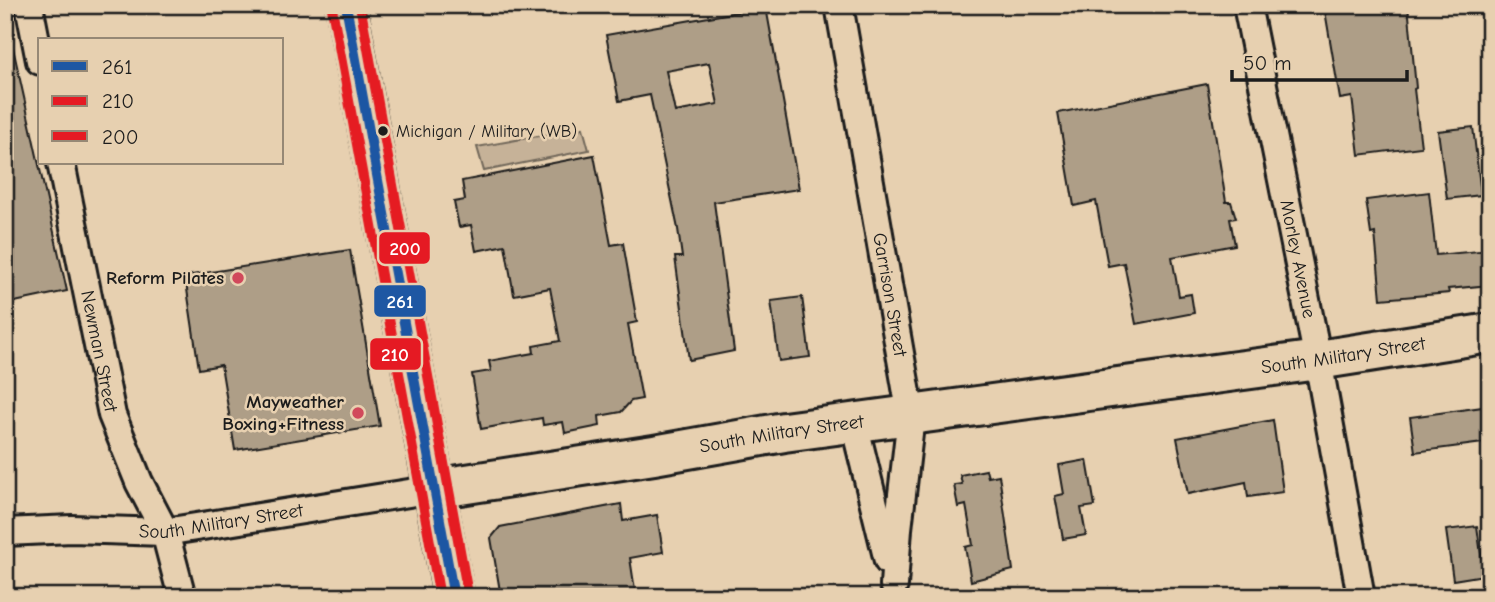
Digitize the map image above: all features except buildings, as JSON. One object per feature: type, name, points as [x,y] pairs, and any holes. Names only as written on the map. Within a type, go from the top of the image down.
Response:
[{"type":"street","points":[[29,5],[38,51]]},
{"type":"street","points":[[346,5],[454,597]]},
{"type":"street","name":"Garrison Street","points":[[839,5],[911,416],[898,529],[895,591]]},
{"type":"street","name":"Morley Avenue","points":[[1247,5],[1318,360],[1361,597]]},
{"type":"street","name":"Newman Street","points":[[61,164],[112,415],[139,482],[165,532],[182,597]]},
{"type":"street","name":"South Military Street","points":[[5,532],[72,529],[165,532],[854,423],[1318,360],[1490,333]]},
{"type":"street","name":"Garrison Street","points":[[854,423],[895,591]]},
{"type":"street","name":"South Military Street","points":[[5,519],[72,529]]},
{"type":"shaded area","points":[[583,128],[589,150],[484,171],[477,147]]},
{"type":"transit line","name":"261","points":[[346,5],[454,597]]},
{"type":"transit line","name":"200","points":[[360,5],[468,594]]},
{"type":"transit line","name":"210","points":[[332,8],[440,597]]},
{"type":"place","name":"Michigan / Military (WB)","points":[[383,131]]},
{"type":"place","name":"Reform Pilates","points":[[238,278]]},
{"type":"place","name":"Mayweather Boxing+Fitness","points":[[358,413]]}]
